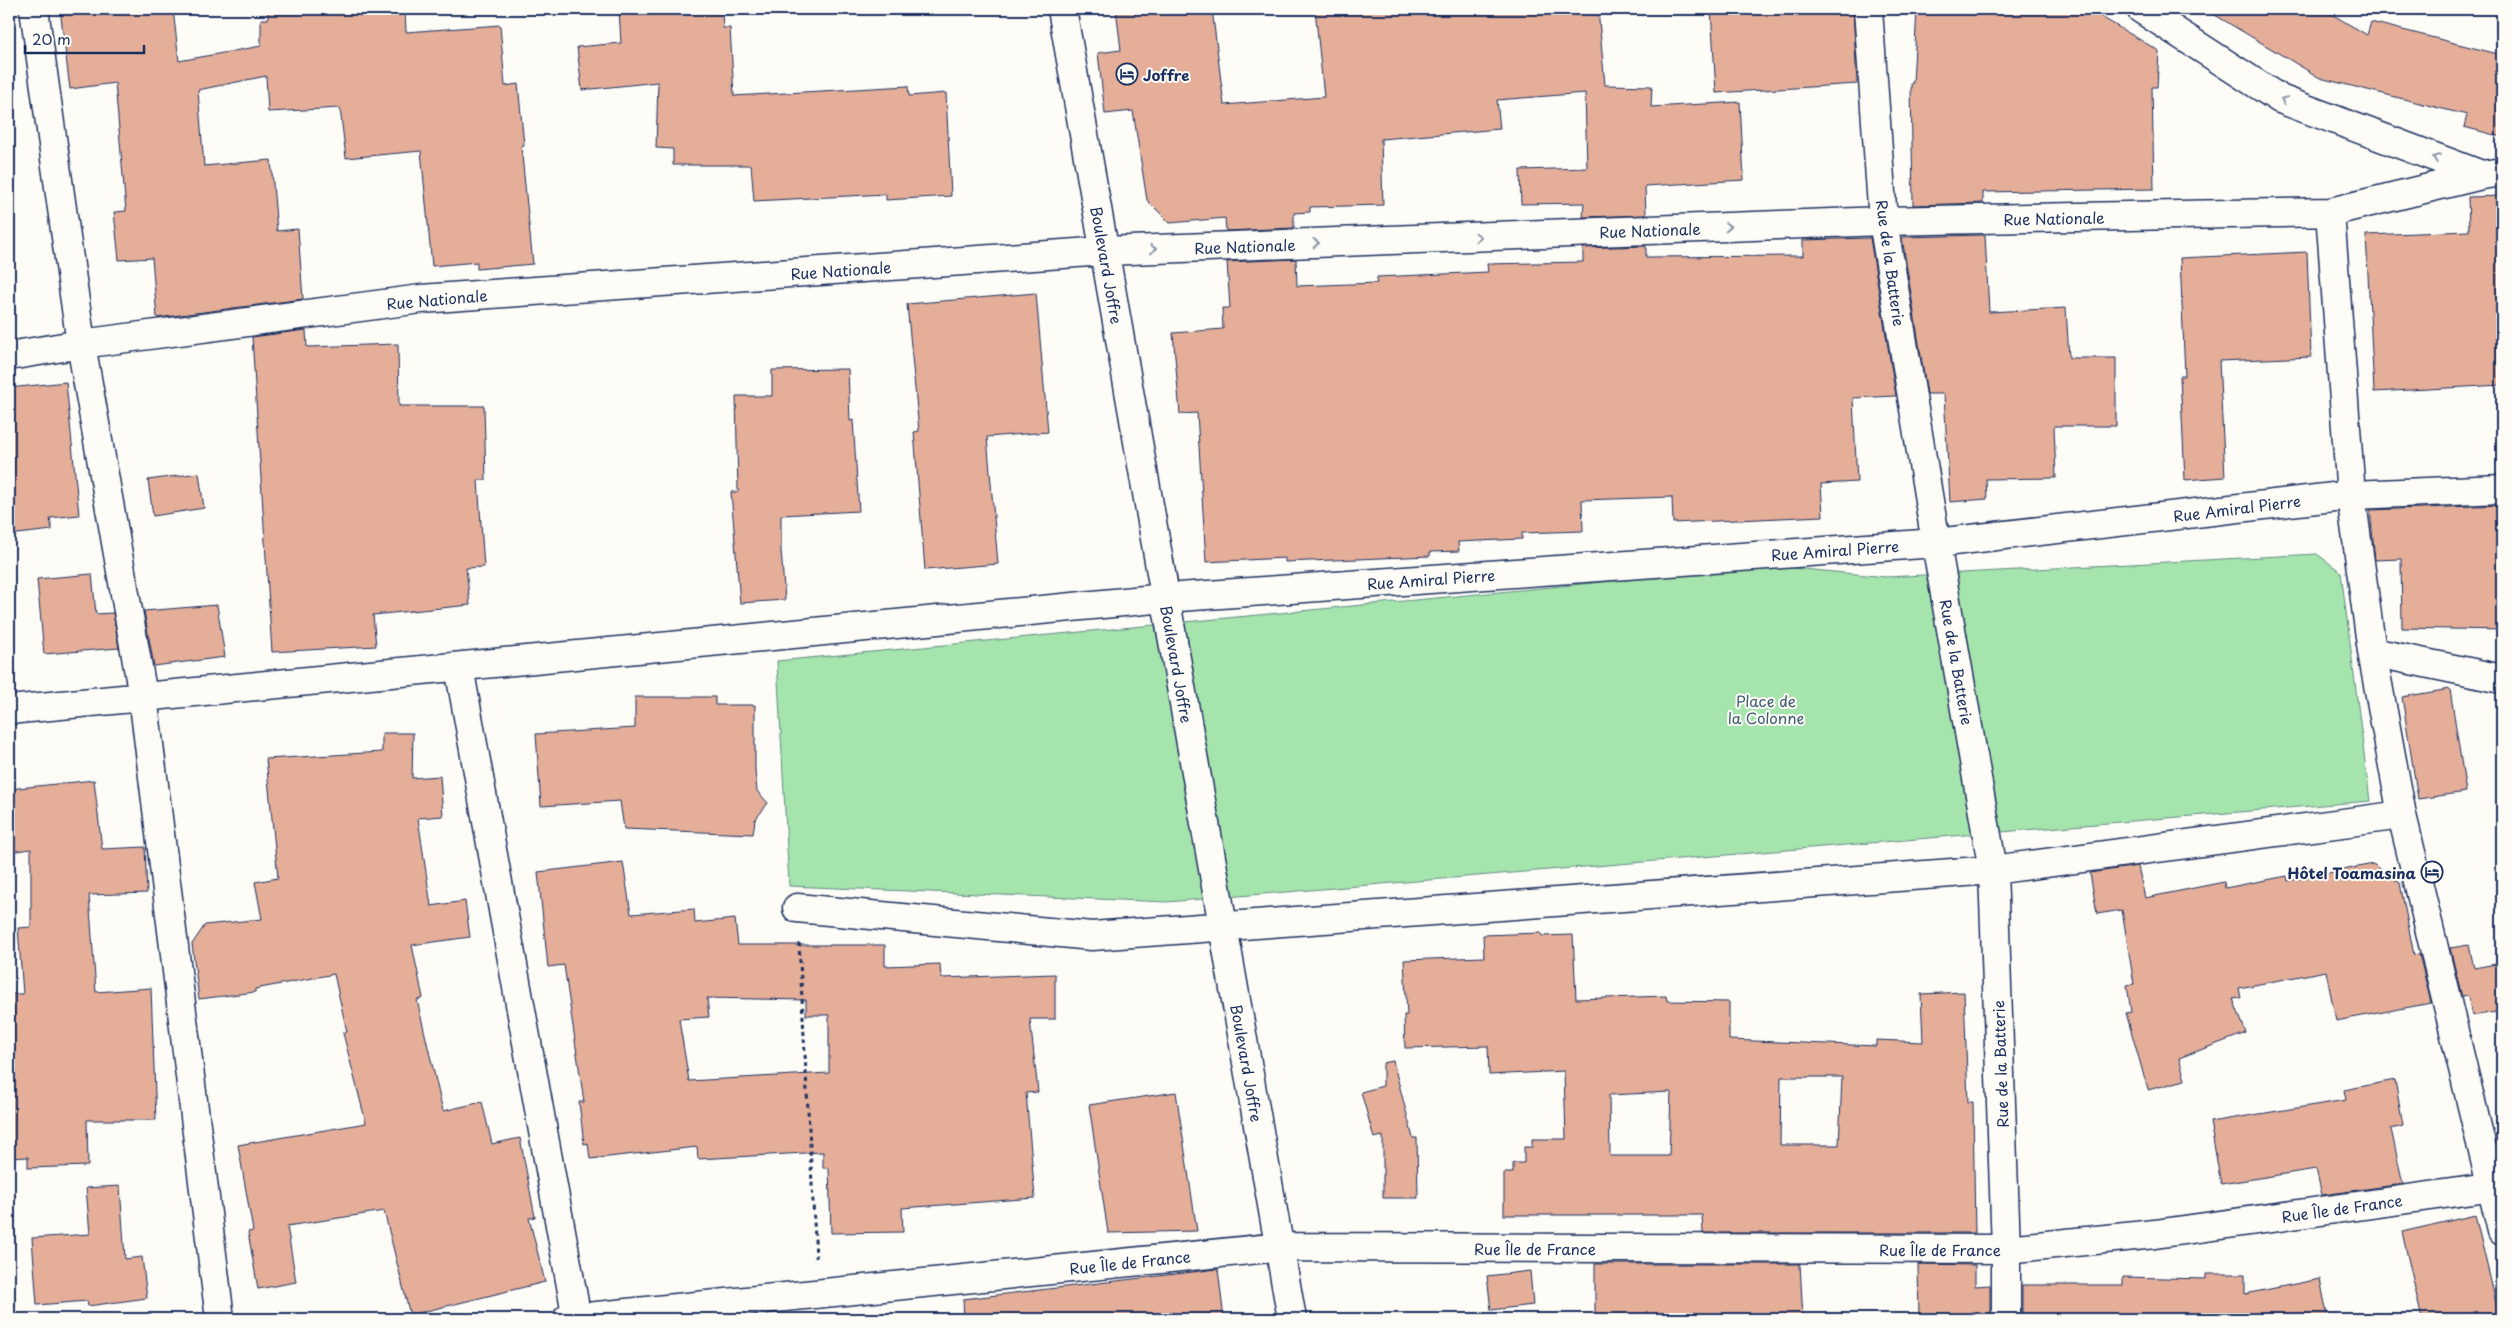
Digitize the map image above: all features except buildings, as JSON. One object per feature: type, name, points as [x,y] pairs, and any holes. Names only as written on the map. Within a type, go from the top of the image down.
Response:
[{"type":"street","points":[[34,9],[81,344],[143,696],[220,1319]]},
{"type":"street","name":"Boulevard Joffre","points":[[1062,9],[1292,1319]]},
{"type":"street","name":"Rue de la Batterie","points":[[1868,9],[1883,221],[1936,543],[1993,870],[2006,1249],[2006,1319]]},
{"type":"street","points":[[2141,9],[2280,99],[2492,173]]},
{"type":"street","name":"Rue Nationale","points":[[9,356],[81,344],[422,299],[1104,251],[1883,221],[2330,212],[2492,173]]},
{"type":"street","points":[[2330,212],[2351,495],[2372,652],[2402,814],[2497,1186],[2502,1231]]},
{"type":"street","name":"Rue Amiral Pierre","points":[[9,710],[1165,598],[1936,543],[2351,495],[2502,489]]},
{"type":"street","points":[[2372,652],[2502,679]]},
{"type":"street","points":[[458,667],[574,1319]]},
{"type":"street","points":[[797,908],[1092,936],[1993,870],[2402,814]]},
{"type":"street","name":"Rue Île de France","points":[[574,1319],[1280,1247],[2006,1249],[2155,1234],[2497,1186]]},
{"type":"path","points":[[797,908],[818,1294]]},
{"type":"green space","name":"Place de la Colonne","points":[[2317,554],[2341,572],[2370,801],[1167,902],[789,886],[777,661],[1771,566],[1887,577]]},
{"type":"place","name":"Joffre","points":[[1127,74]]},
{"type":"place","name":"Hôtel Toamasina","points":[[2432,872]]}]
